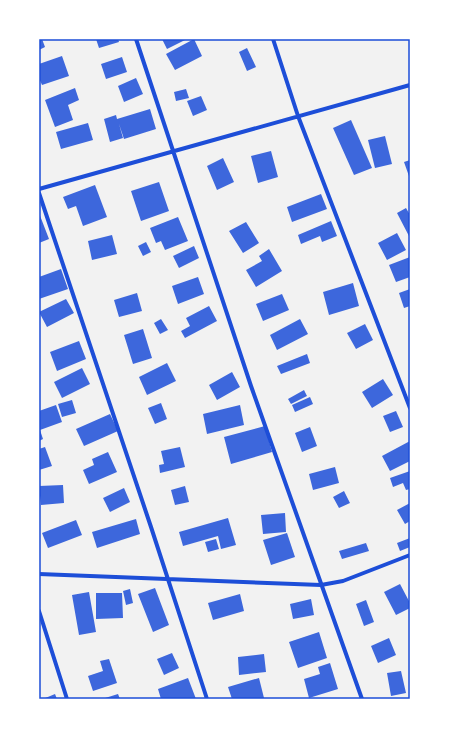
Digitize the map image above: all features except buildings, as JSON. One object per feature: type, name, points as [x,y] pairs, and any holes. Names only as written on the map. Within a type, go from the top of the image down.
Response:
[{"type":"street","points":[[136,39],[252,386],[362,699]]},
{"type":"street","points":[[273,39],[298,116],[410,408]]},
{"type":"street","points":[[39,189],[410,85]]},
{"type":"street","points":[[39,193],[207,699]]},
{"type":"street","points":[[39,574],[321,585],[343,581],[410,555]]},
{"type":"street","points":[[39,611],[67,699]]}]
